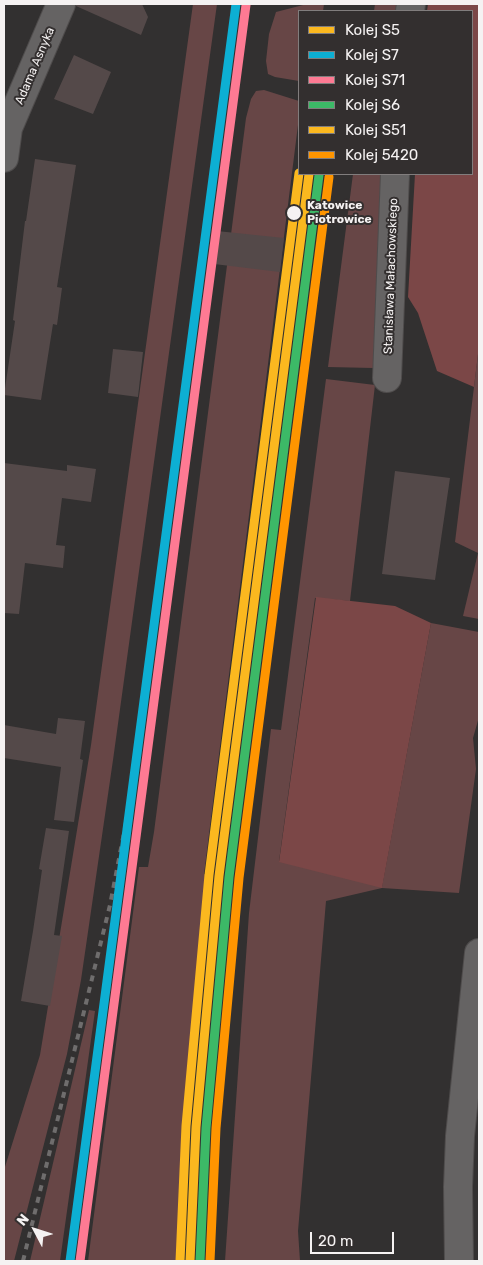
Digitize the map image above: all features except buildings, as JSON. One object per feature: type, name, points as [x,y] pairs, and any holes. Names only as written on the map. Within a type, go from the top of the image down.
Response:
[{"type":"street","name":"Adama Asnyka","points":[[4,158],[8,128],[61,4]]},
{"type":"street","name":"Stanisława Małachowskiego","points":[[387,378],[394,175]]},
{"type":"street","points":[[459,1261],[458,1187],[460,1136],[479,953]]},
{"type":"shaded area","points":[[193,4],[217,4],[81,980],[67,1054],[14,1261],[4,1261],[4,1170],[40,1055],[91,745]]},
{"type":"shaded area","points":[[307,4],[324,4],[323,10],[298,10],[298,81],[268,74],[266,61],[269,34],[276,12]]},
{"type":"shaded area","points":[[375,4],[401,4],[400,10],[374,10]]},
{"type":"shaded area","points":[[428,4],[479,4],[479,346],[474,387],[437,371],[418,313],[408,297],[415,175],[473,175],[473,10],[427,10]]},
{"type":"shaded area","points":[[264,90],[298,101],[298,125],[204,874],[208,875],[207,891],[191,1063],[177,1261],[88,1261],[139,867],[148,867],[154,832],[246,118],[251,99],[256,91]]},
{"type":"shaded area","points":[[353,175],[386,175],[383,294],[373,368],[328,367]]},
{"type":"shaded area","points":[[479,346],[479,619],[463,616],[478,553],[455,542]]},
{"type":"shaded area","points":[[326,379],[375,385],[350,601],[315,598],[279,861],[382,887],[431,623],[479,632],[479,717],[473,738],[476,769],[459,893],[382,888],[326,901],[298,1231],[300,1261],[225,1261],[249,913],[271,729],[281,730]]},
{"type":"shaded area","points":[[316,597],[395,606],[431,623],[382,888],[279,862]]},
{"type":"shaded area","points":[[89,1010],[95,1011],[60,1261],[30,1261]]},
{"type":"railway","points":[[23,1261],[110,905],[134,781]]},
{"type":"rail line","name":"S7","points":[[70,1261],[236,4]]},
{"type":"rail line","name":"S71","points":[[80,1261],[246,5]]},
{"type":"rail line","name":"S51","points":[[180,1261],[186,1126],[209,875],[299,175]]},
{"type":"rail line","name":"S5","points":[[190,1261],[196,1127],[219,876],[309,175]]},
{"type":"rail line","name":"S6","points":[[200,1261],[206,1128],[229,877],[319,175]]},
{"type":"rail line","name":"5420","points":[[210,1261],[216,1128],[239,878],[329,177]]},
{"type":"place","name":"Katowice Piotrowice","points":[[294,213]]}]
